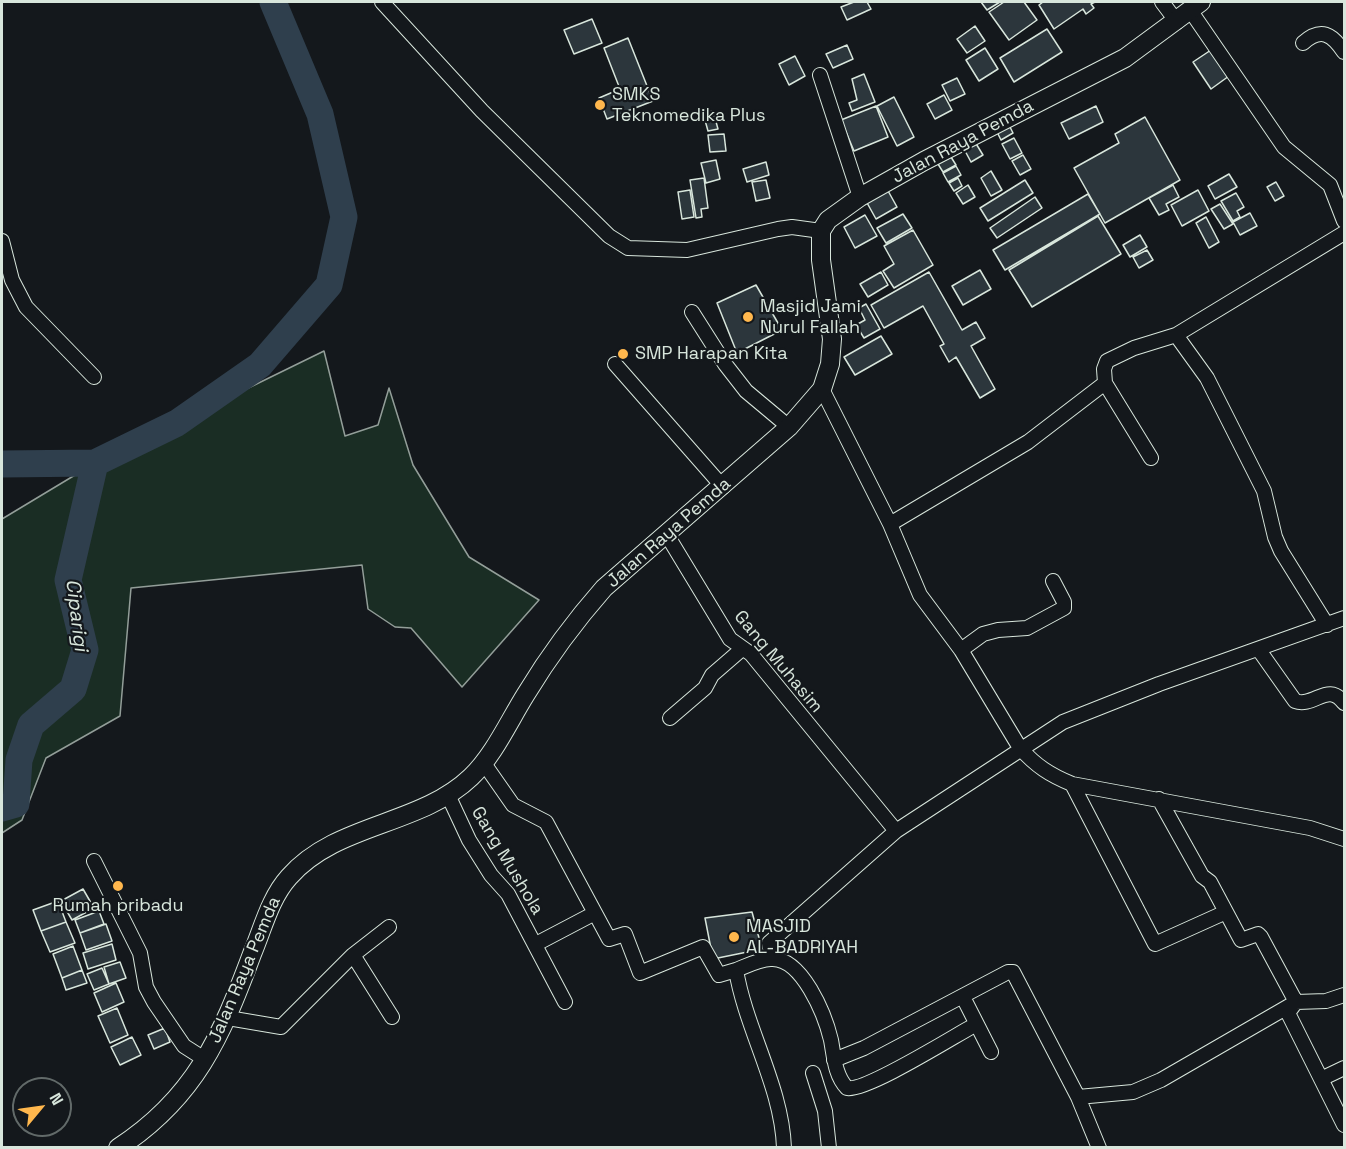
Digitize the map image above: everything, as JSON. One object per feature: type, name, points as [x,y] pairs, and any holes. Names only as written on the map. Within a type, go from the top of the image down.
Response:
[{"type":"main road","name":"Jalan Raya Pemda","points":[[118,1148],[172,1104],[206,1060],[228,1018],[276,892],[290,875],[313,855],[339,841],[448,795],[471,777],[579,616],[620,572],[667,535],[789,428],[822,389],[830,364],[832,339],[821,260],[821,231],[828,220],[860,197],[1125,58],[1189,11]]},
{"type":"street","points":[[382,2],[482,111],[609,236],[628,248],[687,250],[792,227],[821,231]]},
{"type":"street","points":[[1162,2],[1189,11],[1284,147],[1330,185],[1344,220]]},
{"type":"street","points":[[1303,43],[1319,33],[1326,33],[1332,35],[1344,52]]},
{"type":"street","points":[[820,75],[860,197]]},
{"type":"street","points":[[1151,458],[1105,383],[1104,369],[1107,361],[1134,348],[1176,335],[1344,233]]},
{"type":"street","points":[[2,241],[21,299],[94,377]]},
{"type":"street","points":[[692,312],[724,364],[746,391],[789,428]]},
{"type":"street","points":[[1176,335],[1208,378],[1264,490],[1275,537],[1281,550],[1327,625]]},
{"type":"street","points":[[615,364],[723,487]]},
{"type":"street","points":[[890,524],[1028,442],[1105,383]]},
{"type":"street","points":[[822,389],[890,524],[920,595],[961,650],[1020,748],[1045,772],[1072,784],[1310,828],[1344,839]]},
{"type":"street","name":"Gang Muhasim","points":[[667,535],[730,639],[751,654],[896,831]]},
{"type":"street","points":[[961,650],[983,634],[998,630],[1027,628],[1055,615],[1064,608],[1064,602],[1053,581]]},
{"type":"street","points":[[772,958],[769,943],[896,831],[1063,722],[1159,684],[1260,650],[1344,618]]},
{"type":"street","points":[[670,718],[705,688],[712,675],[742,649]]},
{"type":"street","points":[[1260,650],[1295,701],[1306,703],[1327,693],[1335,693],[1344,703]]},
{"type":"street","points":[[485,759],[503,776]]},
{"type":"street","points":[[485,759],[513,805],[546,822],[609,939],[624,934],[640,973],[703,947],[718,975],[772,958],[789,963],[807,984],[830,1037],[834,1060],[843,1084],[852,1089],[872,1082],[973,1026]]},
{"type":"street","points":[[1072,784],[1155,944],[1226,912]]},
{"type":"street","name":"Gang Mushola","points":[[448,795],[469,840],[491,875],[508,894],[565,1002]]},
{"type":"street","points":[[1159,799],[1202,876],[1210,882],[1241,940],[1258,934],[1261,937],[1296,1002]]},
{"type":"street","points":[[94,861],[140,953],[143,977],[154,1002],[184,1046],[206,1060]]},
{"type":"street","name":"Gang Mushola","points":[[536,944],[595,913]]},
{"type":"street","points":[[228,1018],[281,1027],[353,955],[389,927]]},
{"type":"street","points":[[353,955],[392,1017]]},
{"type":"street","points":[[736,970],[754,1036],[783,1122],[784,1148]]},
{"type":"street","points":[[834,1060],[864,1048],[1008,972],[1013,972],[1078,1097],[1099,1148]]},
{"type":"street","points":[[1078,1097],[1133,1092],[1161,1080],[1296,1002],[1326,1001],[1344,995]]},
{"type":"street","points":[[963,997],[991,1052]]},
{"type":"street","points":[[1296,1002],[1288,1013],[1344,1125]]},
{"type":"street","points":[[1321,1079],[1344,1068]]},
{"type":"street","points":[[813,1072],[825,1111],[829,1148]]},
{"type":"green space","points":[[324,351],[345,436],[378,425],[389,388],[413,465],[469,557],[539,600],[462,687],[411,628],[395,627],[368,609],[362,565],[131,588],[120,716],[46,758],[22,820],[2,833],[2,519],[95,463]]},
{"type":"building","points":[[854,2],[867,2],[871,9],[847,20],[841,7]]},
{"type":"building","points":[[981,2],[1000,2],[987,10]]},
{"type":"building","points":[[1004,2],[1024,2],[1037,20],[1009,40],[989,12]]},
{"type":"building","points":[[1043,2],[1095,2],[1091,4],[1094,8],[1086,14],[1083,9],[1054,29],[1039,5]]},
{"type":"building","points":[[592,19],[602,43],[574,54],[564,30]]},
{"type":"building","points":[[975,26],[985,41],[967,53],[957,39]]},
{"type":"building","points":[[1047,29],[1062,52],[1014,82],[1000,58]]},
{"type":"building","points":[[628,38],[653,101],[607,119],[599,98],[620,89],[604,48]]},
{"type":"building","points":[[847,45],[853,59],[833,68],[826,54]]},
{"type":"building","points":[[985,48],[998,69],[979,81],[966,60]]},
{"type":"building","points":[[1211,50],[1229,76],[1211,89],[1193,62]]},
{"type":"building","points":[[795,56],[805,76],[789,85],[779,64]]},
{"type":"building","points":[[864,74],[875,102],[852,111],[849,103],[857,100],[852,79]]},
{"type":"building","points":[[957,78],[965,94],[950,101],[942,85]]},
{"type":"building","points":[[944,95],[952,110],[935,119],[927,104]]},
{"type":"building","points":[[894,97],[914,137],[897,146],[877,106]]},
{"type":"building","points":[[876,106],[888,137],[854,151],[841,120]]},
{"type":"building","points":[[1096,106],[1103,122],[1069,139],[1061,123]]},
{"type":"building","points":[[713,111],[718,129],[708,131],[703,113]]},
{"type":"building","points":[[1145,117],[1180,180],[1105,223],[1074,168],[1119,143],[1115,134]]},
{"type":"building","points":[[1009,125],[1013,133],[1001,140],[997,132]]},
{"type":"building","points":[[724,134],[726,151],[710,152],[708,135]]},
{"type":"building","points":[[1014,138],[1022,153],[1010,159],[1002,144]]},
{"type":"building","points":[[975,142],[983,155],[971,162],[964,149]]},
{"type":"building","points":[[1023,155],[1031,169],[1020,175],[1012,161]]},
{"type":"building","points":[[951,157],[956,165],[943,172],[938,164]]},
{"type":"building","points":[[716,160],[720,179],[706,183],[701,163]]},
{"type":"building","points":[[766,162],[769,175],[747,182],[743,169]]},
{"type":"building","points":[[956,166],[961,175],[948,182],[943,173]]},
{"type":"building","points":[[991,171],[1002,190],[991,196],[981,178]]},
{"type":"building","points":[[1229,174],[1237,187],[1215,199],[1208,186]]},
{"type":"building","points":[[704,178],[708,208],[701,209],[702,217],[696,218],[690,180]]},
{"type":"building","points":[[958,178],[962,186],[954,191],[949,183]]},
{"type":"building","points":[[766,180],[770,198],[756,201],[752,182]]},
{"type":"building","points":[[1025,180],[1033,193],[988,221],[980,208]]},
{"type":"building","points":[[1276,182],[1284,196],[1275,201],[1267,187]]},
{"type":"building","points":[[968,185],[975,197],[963,204],[956,193]]},
{"type":"building","points":[[1173,185],[1179,197],[1166,204],[1169,210],[1159,215],[1149,198]]},
{"type":"building","points":[[887,189],[897,207],[876,219],[866,201]]},
{"type":"building","points":[[690,190],[694,217],[682,219],[678,192]]},
{"type":"building","points":[[1198,190],[1209,211],[1182,226],[1171,205]]},
{"type":"building","points":[[1236,193],[1244,207],[1237,211],[1240,217],[1233,221],[1221,201]]},
{"type":"building","points":[[1088,194],[1100,214],[1005,270],[993,250]]},
{"type":"building","points":[[1035,197],[1042,208],[997,238],[990,228]]},
{"type":"building","points":[[1220,204],[1233,224],[1224,229],[1211,209]]},
{"type":"building","points":[[1250,213],[1257,226],[1240,235],[1233,222]]},
{"type":"building","points":[[903,214],[912,228],[886,243],[877,228]]},
{"type":"building","points":[[865,215],[877,236],[855,248],[844,227]]},
{"type":"building","points":[[1098,216],[1121,254],[1032,307],[1009,270]]},
{"type":"building","points":[[1206,217],[1219,242],[1209,248],[1196,223]]},
{"type":"building","points":[[913,230],[933,265],[894,288],[883,271],[894,264],[884,246]]},
{"type":"building","points":[[1140,235],[1147,247],[1130,257],[1123,245]]},
{"type":"building","points":[[1147,250],[1153,260],[1139,268],[1133,257]]},
{"type":"building","points":[[980,270],[991,289],[963,305],[952,286]]},
{"type":"building","points":[[881,272],[888,285],[868,297],[860,284]]},
{"type":"building","points":[[929,272],[962,330],[976,322],[985,338],[971,346],[995,389],[980,398],[956,357],[949,362],[940,346],[944,344],[923,306],[884,328],[871,305]]},
{"type":"building","name":"Masjid Jami Nurul Fallah","points":[[756,285],[782,330],[737,353],[717,303]]},
{"type":"building","points":[[866,304],[880,329],[864,338],[856,325],[865,320],[859,308]]},
{"type":"building","points":[[881,336],[892,354],[855,375],[844,357]]},
{"type":"building","points":[[83,889],[94,908],[72,920],[61,901]]},
{"type":"building","points":[[58,901],[66,922],[41,931],[33,910]]},
{"type":"building","points":[[99,911],[104,924],[80,933],[75,920]]},
{"type":"building","name":"MASJID AL-BADRIYAH","points":[[752,912],[762,949],[713,959],[705,918]]},
{"type":"building","points":[[66,922],[75,943],[50,952],[41,931]]},
{"type":"building","points":[[106,924],[112,941],[86,950],[80,933]]},
{"type":"building","points":[[112,944],[116,960],[88,969],[83,953]]},
{"type":"building","points":[[73,946],[82,970],[62,978],[53,954]]},
{"type":"building","points":[[120,962],[126,978],[109,984],[104,967]]},
{"type":"building","points":[[102,968],[109,984],[94,990],[87,974]]},
{"type":"building","points":[[82,970],[87,983],[66,990],[62,978]]},
{"type":"building","points":[[116,983],[124,1002],[102,1012],[94,993]]},
{"type":"building","points":[[117,1008],[128,1035],[110,1043],[98,1016]]},
{"type":"building","points":[[165,1028],[170,1042],[154,1049],[148,1035]]},
{"type":"building","points":[[132,1037],[141,1055],[120,1065],[111,1047]]},
{"type":"waterway","points":[[2,464],[95,463],[177,423],[260,365],[329,285],[344,217],[320,114],[273,2]]},
{"type":"waterway","name":"Ciparigi","points":[[2,808],[16,804],[19,760],[31,725],[73,689],[85,650],[68,580],[95,463]]},
{"type":"place","name":"SMKS Teknomedika Plus","points":[[600,105]]},
{"type":"place","name":"Masjid Jami Nurul Fallah","points":[[748,317]]},
{"type":"place","name":"SMP Harapan Kita","points":[[623,354]]},
{"type":"place","name":"Rumah pribadu","points":[[118,886]]},
{"type":"place","name":"MASJID AL-BADRIYAH","points":[[734,937]]}]
